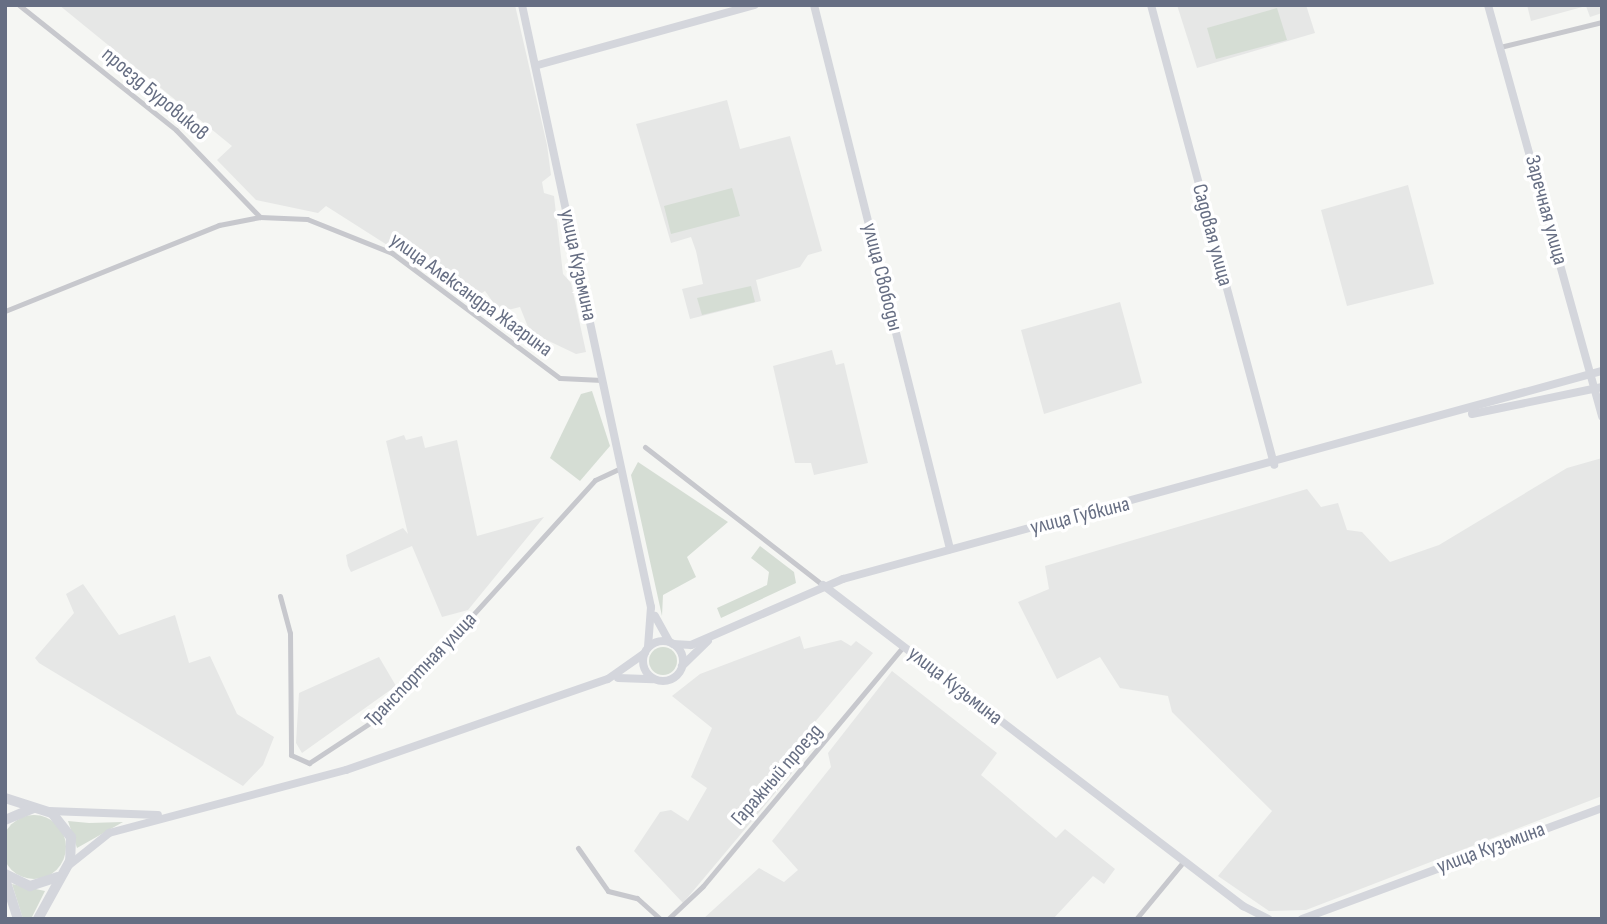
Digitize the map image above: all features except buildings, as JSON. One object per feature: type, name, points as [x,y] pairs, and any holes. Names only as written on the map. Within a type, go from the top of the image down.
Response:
[{"type":"highway","points":[[5,798],[41,809],[69,833],[64,871],[38,919]]},
{"type":"highway","points":[[5,820],[41,809]]},
{"type":"highway","points":[[5,876],[33,886],[64,871]]},
{"type":"highway","points":[[5,876],[18,919]]},
{"type":"main road","name":"улица Кузьмина","points":[[522,5],[538,65],[651,607]]},
{"type":"main road","points":[[538,65],[755,5]]},
{"type":"main road","name":"улица Свободы","points":[[814,5],[950,549]]},
{"type":"main road","name":"Садовая улица","points":[[1151,5],[1274,465]]},
{"type":"main road","name":"Заречная улица","points":[[1488,5],[1591,375],[1598,388],[1602,416]]},
{"type":"main road","name":"улица Губкина","points":[[716,635],[823,585],[1452,417],[1602,371]]},
{"type":"main road","name":"улица Губкина","points":[[1452,417],[1598,388]]},
{"type":"main road","name":"улица Кузьмина","points":[[823,585],[1184,860],[1268,919]]},
{"type":"main road","points":[[651,607],[671,643],[682,655],[681,669]]},
{"type":"main road","points":[[651,607],[645,669],[660,680]]},
{"type":"main road","points":[[608,679],[646,650],[716,635]]},
{"type":"main road","points":[[608,679],[660,680],[681,669],[716,635]]},
{"type":"main road","name":"Транспортная улица","points":[[175,814],[346,770],[608,679]]},
{"type":"main road","name":"улица Кузьмина","points":[[1302,919],[1602,808]]},
{"type":"main road","points":[[41,809],[80,816],[175,814]]},
{"type":"main road","points":[[64,871],[103,836],[175,814]]},
{"type":"street","name":"проезд Буровиков","points":[[19,5],[176,130],[260,217]]},
{"type":"street","points":[[1500,47],[1602,22]]},
{"type":"street","name":"улица Александра Жагрина","points":[[5,312],[203,230],[260,217],[318,221],[364,238],[560,378],[603,380]]},
{"type":"street","name":"улица Кузьмина","points":[[645,447],[823,585]]},
{"type":"street","name":"Транспортная улица","points":[[280,596],[290,633],[290,751],[297,762],[309,763],[382,715],[594,480],[621,468]]},
{"type":"street","name":"Гаражный проезд","points":[[668,919],[703,886],[903,647]]},
{"type":"street","points":[[578,848],[608,891],[637,898],[660,919]]},
{"type":"street","points":[[1136,919],[1184,860]]},
{"type":"shaded area","points":[[59,5],[515,5],[547,145],[551,175],[542,182],[544,193],[554,196],[563,274],[571,283],[586,352],[576,354],[530,332],[520,307],[500,312],[485,291],[472,299],[326,206],[318,213],[256,200],[217,160],[232,146]]},
{"type":"shaded area","points":[[1177,5],[1306,5],[1315,33],[1197,68]]},
{"type":"shaded area","points":[[1527,5],[1602,5],[1602,13],[1590,17],[1586,6],[1531,21]]},
{"type":"shaded area","points":[[1277,8],[1287,40],[1216,59],[1207,28]]},
{"type":"shaded area","points":[[727,100],[740,149],[790,136],[822,251],[808,255],[800,267],[756,280],[761,301],[690,319],[682,289],[703,284],[696,251],[691,237],[671,243],[636,124]]},
{"type":"shaded area","points":[[1408,185],[1434,284],[1347,306],[1321,210]]},
{"type":"shaded area","points":[[732,188],[740,216],[671,234],[664,206]]},
{"type":"shaded area","points":[[751,286],[755,302],[702,315],[697,298]]},
{"type":"shaded area","points":[[1120,302],[1142,383],[1044,414],[1021,330]]},
{"type":"shaded area","points":[[832,350],[836,365],[844,363],[868,463],[814,475],[811,463],[795,463],[773,366]]},
{"type":"shaded area","points":[[592,391],[610,446],[580,481],[550,458],[581,394]]},
{"type":"shaded area","points":[[404,435],[406,440],[422,436],[425,448],[457,440],[477,536],[544,517],[468,610],[442,617],[412,546],[351,572],[348,566],[346,555],[403,528],[408,534],[386,441]]},
{"type":"shaded area","points":[[1602,458],[1602,796],[1306,910],[1269,911],[1218,876],[1272,811],[1172,712],[1168,696],[1120,688],[1100,657],[1057,679],[1018,602],[1049,589],[1045,566],[1307,489],[1321,507],[1338,503],[1347,530],[1362,532],[1390,562],[1439,545],[1567,468]]},
{"type":"shaded area","points":[[638,462],[728,522],[687,557],[696,577],[663,595],[662,616],[631,475]]},
{"type":"shaded area","points":[[760,546],[794,572],[796,583],[721,618],[717,608],[767,585],[769,572],[751,558]]},
{"type":"shaded area","points":[[83,584],[119,635],[175,615],[189,663],[210,656],[237,714],[274,737],[263,765],[243,786],[39,663],[35,658],[74,613],[66,594]]},
{"type":"shaded area","points":[[800,636],[804,649],[841,640],[851,646],[856,641],[873,653],[788,754],[792,773],[683,903],[634,851],[660,812],[671,810],[688,821],[707,788],[691,777],[712,728],[672,696],[700,674]]},
{"type":"shaded area","points":[[663,647],[673,651],[677,661],[673,671],[663,675],[653,671],[649,661],[653,651]]},
{"type":"shaded area","points":[[379,657],[396,686],[302,753],[296,743],[299,693]]},
{"type":"shaded area","points":[[892,671],[997,753],[981,775],[1056,838],[1065,829],[1115,869],[1104,884],[1093,876],[1053,919],[703,919],[759,868],[784,882],[798,870],[772,841],[831,767],[828,753]]},
{"type":"shaded area","points":[[28,815],[40,815],[57,824],[64,835],[64,859],[57,870],[40,879],[28,879],[16,874],[7,865],[2,853],[2,841],[7,829],[16,820]]},
{"type":"shaded area","points":[[68,821],[89,823],[123,822],[77,848]]},
{"type":"shaded area","points":[[12,884],[45,891],[31,919],[23,919]]}]
